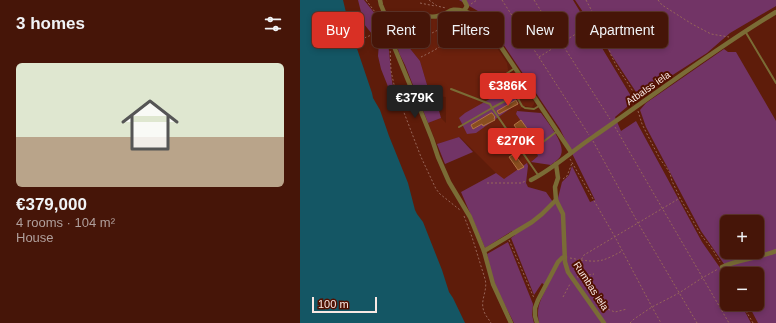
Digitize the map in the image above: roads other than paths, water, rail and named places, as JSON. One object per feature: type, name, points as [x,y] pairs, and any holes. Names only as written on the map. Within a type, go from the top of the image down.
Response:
[{"type":"street","points":[[380,0],[380,5],[383,12]]},
{"type":"street","points":[[464,0],[467,6],[464,11]]},
{"type":"street","points":[[430,17],[442,15],[451,9],[456,9],[480,17],[557,131],[570,154]]},
{"type":"street","name":"Atbalss iela","points":[[531,180],[539,176],[745,30],[776,12]]},
{"type":"street","points":[[395,48],[449,182],[470,217],[484,251],[493,284],[511,323]]},
{"type":"street","name":"Rumbas iela","points":[[556,164],[558,178],[555,187],[556,200],[563,214],[566,267],[604,323]]},
{"type":"street","points":[[484,251],[532,222],[556,200]]},
{"type":"street","points":[[722,267],[776,250]]},
{"type":"street","points":[[537,323],[535,316],[538,300],[558,262],[565,257]]},
{"type":"lane","points":[[745,30],[776,83]]},
{"type":"lane","points":[[503,76],[515,68]]},
{"type":"lane","points":[[459,127],[528,87]]},
{"type":"lane","points":[[451,89],[490,104],[539,176]]},
{"type":"lane","points":[[516,95],[522,106],[525,108],[534,109],[540,106]]},
{"type":"lane","points":[[543,142],[557,131]]},
{"type":"water","points":[[300,0],[343,0],[346,12],[312,12],[312,48],[357,48],[373,98],[380,110],[408,183],[415,210],[423,222],[449,292],[465,323],[300,323]]}]
